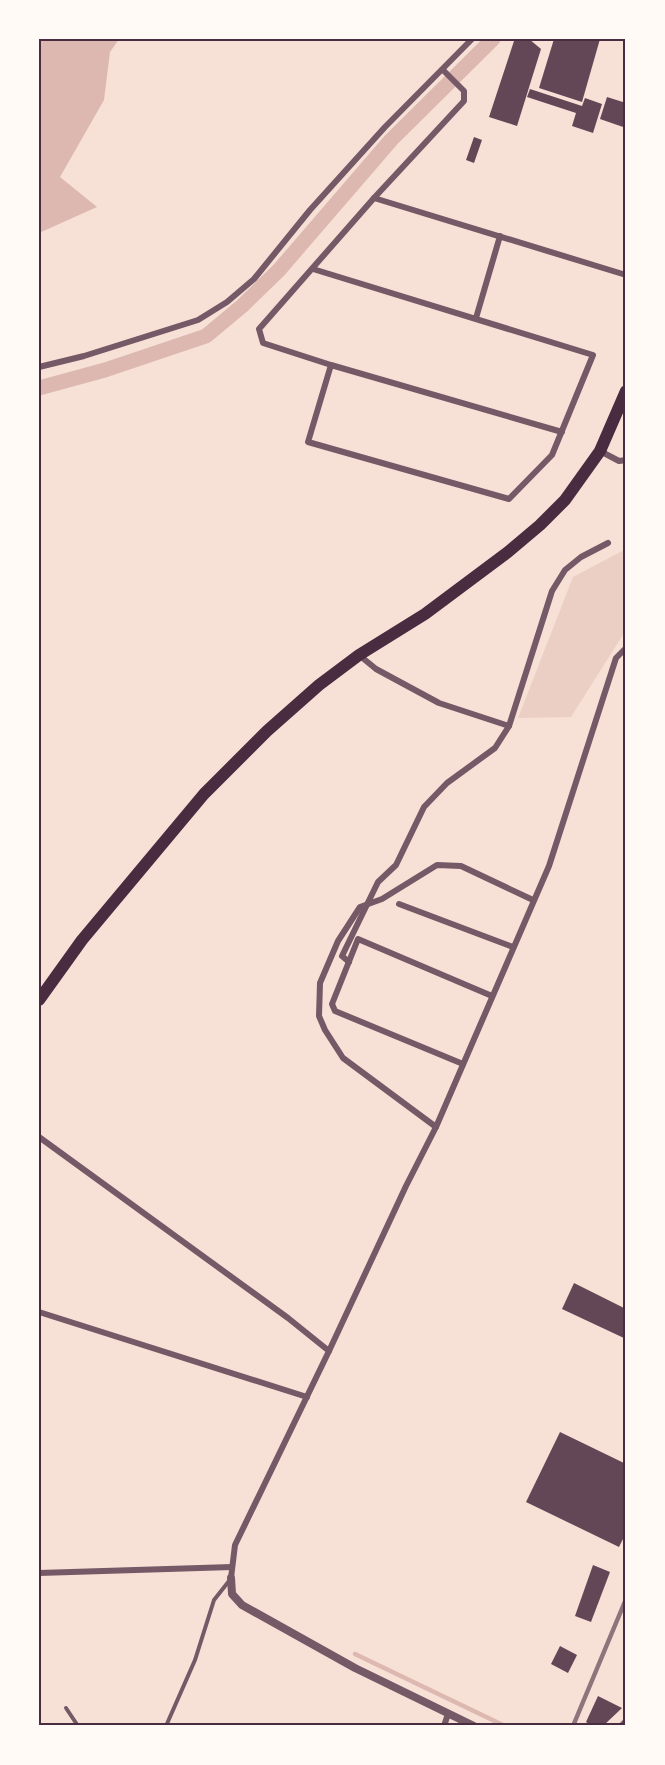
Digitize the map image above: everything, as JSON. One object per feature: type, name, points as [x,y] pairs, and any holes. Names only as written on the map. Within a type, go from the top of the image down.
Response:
[{"type":"highway","points":[[39,1000],[82,940],[204,794],[284,715],[319,685],[359,656],[425,614],[516,546],[565,500],[600,451],[626,391]]},
{"type":"street","points":[[39,367],[84,356],[198,320],[227,302],[254,279],[310,210],[377,135],[472,39]]},
{"type":"street","points":[[443,70],[464,91],[464,101],[374,198],[259,329],[263,343],[562,432]]},
{"type":"street","points":[[374,198],[626,275]]},
{"type":"street","points":[[476,318],[500,236]]},
{"type":"street","points":[[313,268],[594,355],[552,455],[509,499],[308,442],[331,365]]},
{"type":"street","points":[[600,451],[619,461],[626,460]]},
{"type":"street","points":[[349,962],[342,956],[378,882],[396,865],[424,807],[447,783],[495,748],[509,726],[552,591],[565,570],[581,557],[609,543]]},
{"type":"street","points":[[474,1726],[355,1668],[242,1605],[232,1594],[232,1566],[235,1545],[436,1127],[549,866],[616,658],[626,648]]},
{"type":"street","points":[[359,656],[376,669],[439,703],[509,726]]},
{"type":"street","points":[[436,1127],[343,1058],[319,1016],[320,983],[338,941],[360,907],[382,899],[437,865],[461,866],[533,900]]},
{"type":"street","points":[[399,904],[513,947]]},
{"type":"street","points":[[463,1064],[335,1011],[332,1004],[358,939],[492,996]]},
{"type":"street","points":[[39,1137],[288,1318],[329,1352]]},
{"type":"street","points":[[39,1312],[306,1397]]},
{"type":"street","points":[[39,1573],[232,1566]]},
{"type":"street","points":[[444,1726],[448,1714]]},
{"type":"street","points":[[621,1726],[626,1721]]},
{"type":"lane","points":[[166,1726],[195,1660],[214,1600],[231,1578]]},
{"type":"lane","points":[[66,1708],[78,1726]]},
{"type":"shaded area","points":[[39,39],[119,39],[110,52],[104,100],[60,177],[97,207],[39,233]]},
{"type":"shaded area","points":[[626,549],[626,630],[571,717],[518,718],[573,577]]},
{"type":"building","points":[[529,39],[541,49],[517,126],[489,117],[514,41]]},
{"type":"building","points":[[554,39],[600,39],[582,102],[539,88]]},
{"type":"building","points":[[530,89],[582,106],[585,98],[602,104],[593,133],[572,126],[576,113],[527,97]]},
{"type":"building","points":[[607,97],[626,103],[626,128],[600,119]]},
{"type":"building","points":[[474,137],[482,140],[474,163],[466,160]]},
{"type":"building","points":[[574,1283],[626,1309],[626,1339],[562,1309]]},
{"type":"building","points":[[560,1432],[626,1464],[626,1533],[619,1547],[526,1502]]},
{"type":"building","points":[[593,1565],[610,1572],[591,1622],[575,1616]]},
{"type":"building","points":[[560,1646],[577,1655],[568,1673],[551,1664]]},
{"type":"building","points":[[598,1696],[622,1708],[603,1726],[592,1726],[586,1722]]},
{"type":"waterway","points":[[39,388],[105,370],[206,336],[242,306],[279,270],[391,140],[493,39]]},
{"type":"waterway","points":[[355,1654],[505,1726]]},
{"type":"railway","points":[[573,1726],[626,1599]]}]
